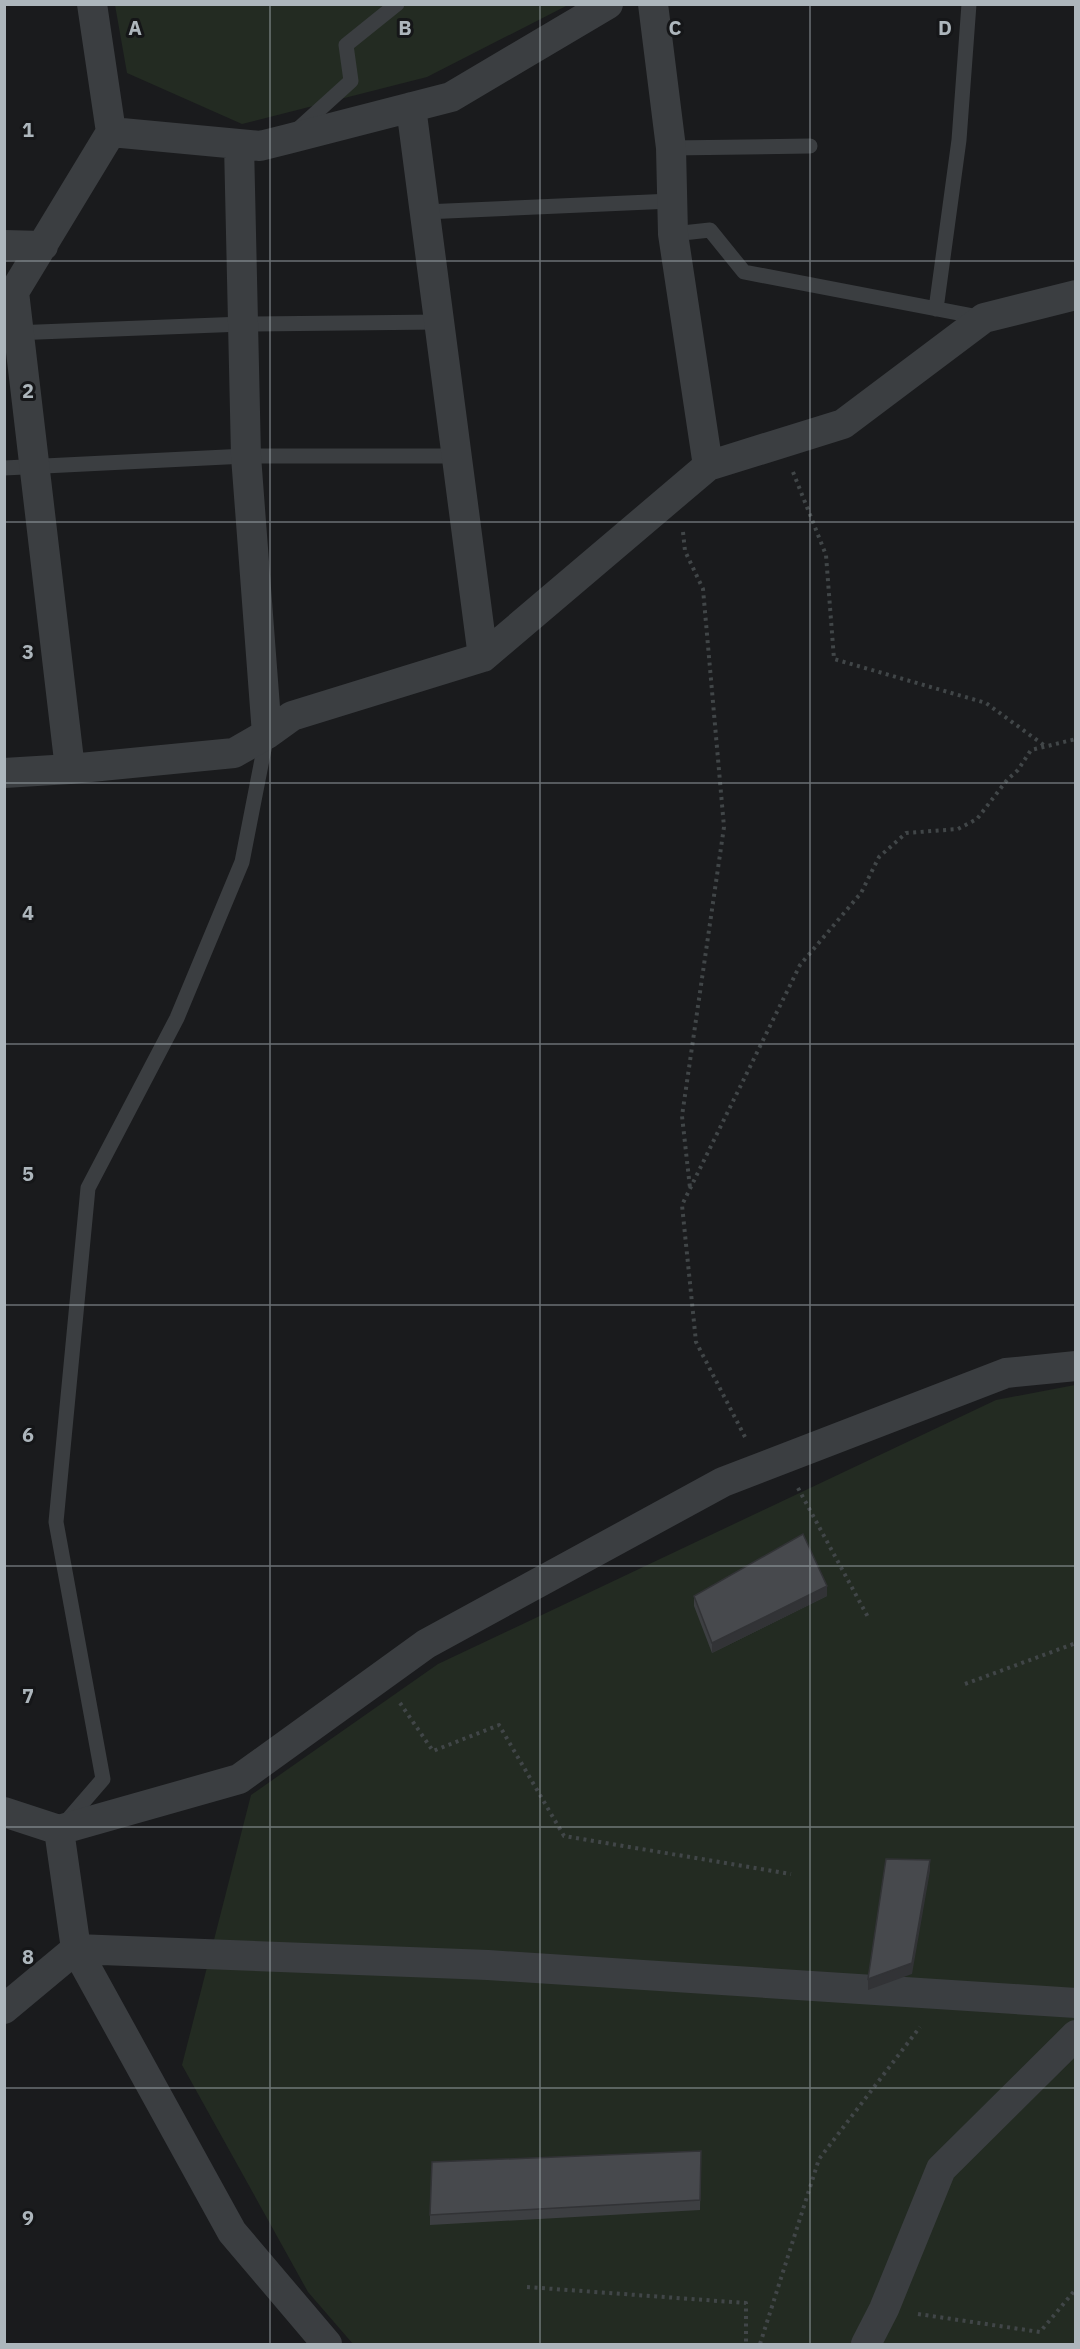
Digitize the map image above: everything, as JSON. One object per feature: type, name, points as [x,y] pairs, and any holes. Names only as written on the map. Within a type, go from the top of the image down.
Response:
[{"type":"street","points":[[70,769],[34,467],[12,333],[14,292],[111,132],[92,4]]},
{"type":"street","points":[[111,132],[260,146],[288,139],[451,97],[608,4]]},
{"type":"street","points":[[653,4],[671,148],[673,234],[708,466]]},
{"type":"street","points":[[411,107],[483,657]]},
{"type":"street","points":[[238,144],[246,456],[267,734]]},
{"type":"street","points":[[4,245],[43,246]]},
{"type":"street","points":[[4,773],[234,753],[292,716],[483,657],[708,466],[843,424],[984,318],[1068,301]]},
{"type":"street","points":[[4,1812],[59,1830],[239,1779],[426,1644],[723,1482],[1006,1373],[1076,1366]]},
{"type":"street","points":[[59,1830],[76,1949],[232,2232],[327,2344]]},
{"type":"street","points":[[4,2009],[76,1949],[488,1965],[1076,2003]]},
{"type":"street","points":[[866,2344],[884,2310],[941,2169],[1076,2035]]},
{"type":"lane","points":[[288,139],[351,81],[346,45],[397,4]]},
{"type":"lane","points":[[936,309],[959,140],[969,4]]},
{"type":"lane","points":[[671,148],[810,146]]},
{"type":"lane","points":[[424,212],[672,201]]},
{"type":"lane","points":[[673,234],[710,230],[744,272],[984,318]]},
{"type":"lane","points":[[12,333],[243,324],[439,322]]},
{"type":"lane","points":[[4,468],[246,456],[457,456]]},
{"type":"lane","points":[[59,1830],[103,1779],[56,1522],[88,1188],[177,1018],[242,862],[267,734]]},
{"type":"path","points":[[781,442],[826,555],[834,659],[986,703],[1046,747]]},
{"type":"path","points":[[679,490],[685,551],[704,589],[724,826],[682,1116],[690,1188]]},
{"type":"path","points":[[869,1619],[696,1342],[682,1205],[800,965],[861,893],[879,856],[906,833],[958,829],[977,819],[1018,770],[1031,750],[1076,740]]},
{"type":"path","points":[[965,1684],[1076,1643]]},
{"type":"path","points":[[382,1676],[433,1751],[500,1725],[564,1836],[791,1874]]},
{"type":"path","points":[[760,2344],[819,2159],[944,1995]]},
{"type":"path","points":[[527,2287],[746,2303],[746,2344]]},
{"type":"path","points":[[884,2310],[1040,2332],[1076,2289]]},
{"type":"shaded area","points":[[115,5],[568,5],[427,77],[242,124],[127,73]]},
{"type":"shaded area","points":[[1075,1385],[1075,2344],[353,2344],[308,2292],[182,2065],[251,1795],[438,1664],[996,1400]]},
{"type":"building","points":[[803,1534],[827,1586],[712,1643],[694,1596]]},
{"type":"building","points":[[886,1859],[930,1860],[912,1963],[868,1979]]},
{"type":"building","points":[[701,2151],[700,2200],[430,2215],[432,2162]]}]
